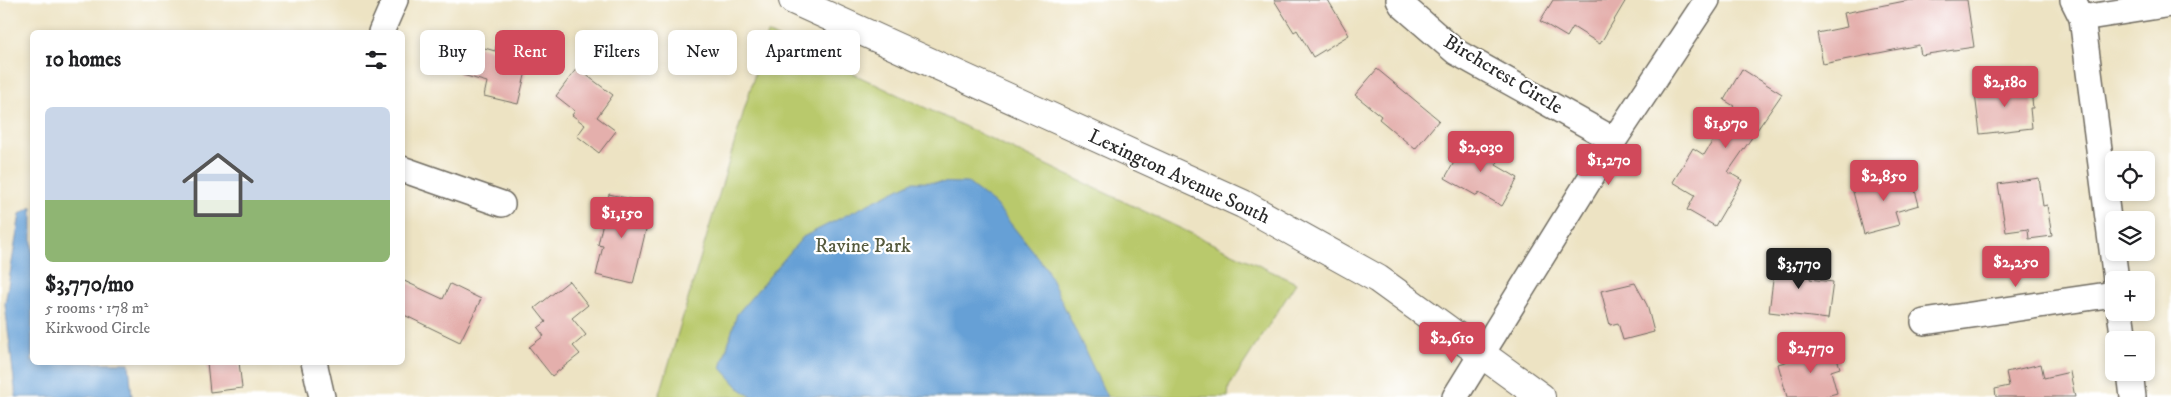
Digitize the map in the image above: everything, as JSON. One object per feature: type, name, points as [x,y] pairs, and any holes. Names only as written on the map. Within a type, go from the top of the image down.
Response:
[{"type":"street","points":[[382,30],[395,0]]},
{"type":"street","name":"Lexington Avenue South","points":[[792,0],[1243,204],[1378,279],[1541,397]]},
{"type":"street","name":"Birchcrest Circle","points":[[1399,0],[1402,5],[1456,52],[1614,140]]},
{"type":"street","points":[[1455,397],[1614,140],[1707,0]]},
{"type":"street","points":[[2115,271],[2078,9],[2171,4]]},
{"type":"street","points":[[405,170],[502,204]]},
{"type":"street","points":[[1924,322],[2105,295]]},
{"type":"street","points":[[315,365],[322,397]]},
{"type":"street","points":[[2131,381],[2133,397]]},
{"type":"green space","name":"Ravine Park","points":[[755,75],[856,75],[1296,283],[1229,387],[1228,397],[659,397]]},
{"type":"water","points":[[912,182],[968,183],[995,204],[1046,268],[1107,397],[752,397],[740,389],[721,368],[737,314],[803,237]]},
{"type":"water","points":[[30,208],[30,365],[129,365],[132,397],[16,397],[5,304],[20,214]]},
{"type":"building","points":[[1274,0],[1328,0],[1349,35],[1313,57],[1297,30],[1294,32]]},
{"type":"building","points":[[1553,0],[1626,0],[1600,44],[1573,27],[1567,37],[1540,21]]},
{"type":"building","points":[[1910,0],[1967,0],[1974,47],[1921,55],[1919,45],[1823,64],[1817,33],[1847,27],[1844,13]]},
{"type":"building","points":[[485,48],[495,51],[495,75],[525,75],[518,104],[484,96],[487,82],[462,75],[485,75]]},
{"type":"building","points":[[1377,69],[1439,120],[1415,149],[1379,119],[1381,116],[1355,95]]},
{"type":"building","points":[[1742,69],[1782,94],[1728,172],[1742,180],[1715,226],[1687,210],[1695,195],[1673,182],[1693,148],[1704,155],[1734,106],[1724,100]]},
{"type":"building","points":[[575,71],[575,75],[586,75],[613,95],[597,117],[616,131],[599,153],[577,136],[585,125],[572,115],[575,111],[556,96]]},
{"type":"building","points":[[2030,80],[2033,108],[2030,108],[2032,128],[1980,134],[1975,94],[2002,90],[2001,84]]},
{"type":"building","points":[[1468,138],[1501,156],[1496,165],[1518,178],[1502,206],[1479,193],[1477,196],[1445,178]]},
{"type":"building","points":[[1910,172],[1919,205],[1895,212],[1899,225],[1864,234],[1852,188]]},
{"type":"building","points":[[2039,178],[2043,206],[2047,205],[2052,236],[2029,239],[2028,229],[2006,232],[1998,184]]},
{"type":"building","points":[[609,194],[642,202],[639,214],[649,217],[633,284],[596,275],[603,246],[598,245]]},
{"type":"building","points":[[1776,256],[1813,261],[1810,279],[1833,282],[1828,319],[1769,312]]},
{"type":"building","points":[[405,281],[443,299],[450,284],[481,299],[460,342],[405,315]]},
{"type":"building","points":[[569,281],[588,305],[572,318],[586,335],[573,346],[580,354],[552,376],[529,347],[544,336],[538,328],[546,322],[535,308]]},
{"type":"building","points":[[1635,283],[1647,305],[1654,332],[1623,340],[1618,323],[1610,325],[1601,291]]},
{"type":"building","points":[[1833,344],[1840,368],[1831,371],[1837,393],[1823,397],[1787,397],[1778,364],[1806,356],[1805,351]]},
{"type":"building","points":[[2041,364],[2044,378],[2070,372],[2075,397],[1996,397],[1995,389],[2009,386],[2006,372]]},
{"type":"building","points":[[207,365],[239,365],[242,388],[210,392]]}]
